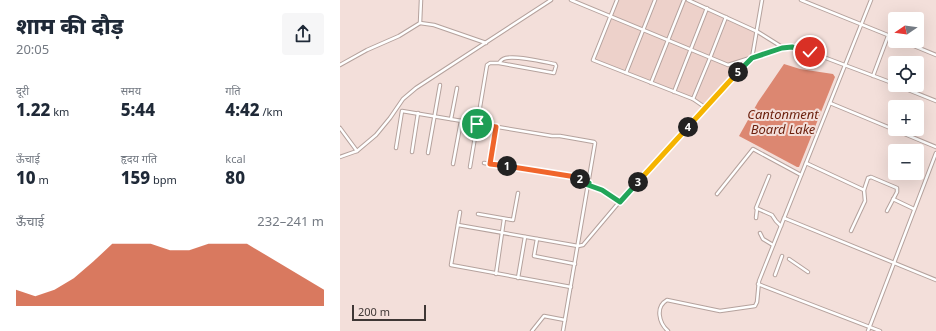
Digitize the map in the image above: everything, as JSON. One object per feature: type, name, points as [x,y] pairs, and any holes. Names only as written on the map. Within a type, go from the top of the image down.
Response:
[{"type":"street","points":[[420,23],[421,0]]},
{"type":"street","points":[[340,157],[357,150],[376,135],[403,99],[416,88],[551,0]]},
{"type":"street","points":[[571,0],[728,65],[782,48],[792,47],[845,64],[888,82]]},
{"type":"street","points":[[617,0],[593,60],[693,99],[706,108]]},
{"type":"street","points":[[626,73],[655,0]]},
{"type":"street","points":[[651,83],[684,0]]},
{"type":"street","points":[[688,0],[758,32],[782,48]]},
{"type":"street","points":[[458,225],[578,246],[583,245],[620,202],[752,58],[758,32],[762,0]]},
{"type":"street","points":[[801,0],[888,36],[873,76]]},
{"type":"street","points":[[668,331],[663,324],[659,312],[660,307],[667,300],[720,311],[755,306],[757,302],[758,284],[871,0]]},
{"type":"street","points":[[674,92],[707,8]]},
{"type":"street","points":[[693,99],[726,17]]},
{"type":"street","points":[[340,65],[367,50],[399,36],[420,23],[434,25],[486,43]]},
{"type":"street","points":[[919,48],[936,55]]},
{"type":"street","points":[[470,167],[487,65],[490,63],[499,63],[554,73],[556,70],[555,64],[518,57],[507,57],[502,59],[499,63]]},
{"type":"street","points":[[428,153],[440,85]]},
{"type":"street","points":[[451,119],[457,88]]},
{"type":"street","points":[[914,92],[936,101]]},
{"type":"street","points":[[830,103],[936,147]]},
{"type":"street","points":[[396,148],[402,111],[594,142],[595,144],[589,184],[563,331]]},
{"type":"street","points":[[412,152],[418,113]]},
{"type":"street","points":[[454,164],[461,121]]},
{"type":"street","points":[[490,164],[496,127]]},
{"type":"street","points":[[340,128],[357,150]]},
{"type":"street","points":[[717,194],[753,149],[801,175]]},
{"type":"street","points":[[868,331],[936,153]]},
{"type":"street","points":[[932,162],[936,163]]},
{"type":"street","points":[[484,163],[576,177],[602,190],[620,202]]},
{"type":"street","points":[[806,163],[864,190]]},
{"type":"street","points":[[756,218],[758,209],[756,208],[769,176]]},
{"type":"street","points":[[851,232],[864,201],[864,190],[868,178],[871,177],[897,188],[894,199],[887,211]]},
{"type":"street","points":[[478,214],[513,220],[518,193]]},
{"type":"street","points":[[894,199],[914,209]]},
{"type":"street","points":[[758,209],[772,215],[781,226]]},
{"type":"street","points":[[460,212],[451,266],[571,287]]},
{"type":"street","points":[[784,218],[936,280]]},
{"type":"street","points":[[496,274],[504,219]]},
{"type":"street","points":[[760,233],[763,239],[773,246]]},
{"type":"street","points":[[518,278],[525,237]]},
{"type":"street","points":[[537,239],[534,256],[575,264]]},
{"type":"street","points":[[775,276],[782,256]]},
{"type":"street","points":[[789,258],[808,272]]},
{"type":"street","points":[[758,284],[880,331]]},
{"type":"street","points":[[532,331],[544,316],[565,320]]},
{"type":"shaded area","points":[[617,0],[687,0],[758,32],[752,58],[706,108],[693,99],[593,60]]},
{"type":"water","name":"Cantonment Board Lake","points":[[784,64],[800,69],[833,74],[835,77],[799,167],[739,136],[758,102]]},
{"type":"route","points":[[477,124],[496,127],[490,164],[576,177],[589,183],[588,185],[602,190],[620,202],[706,108],[716,95],[752,58],[782,48],[792,47],[810,52]]}]
